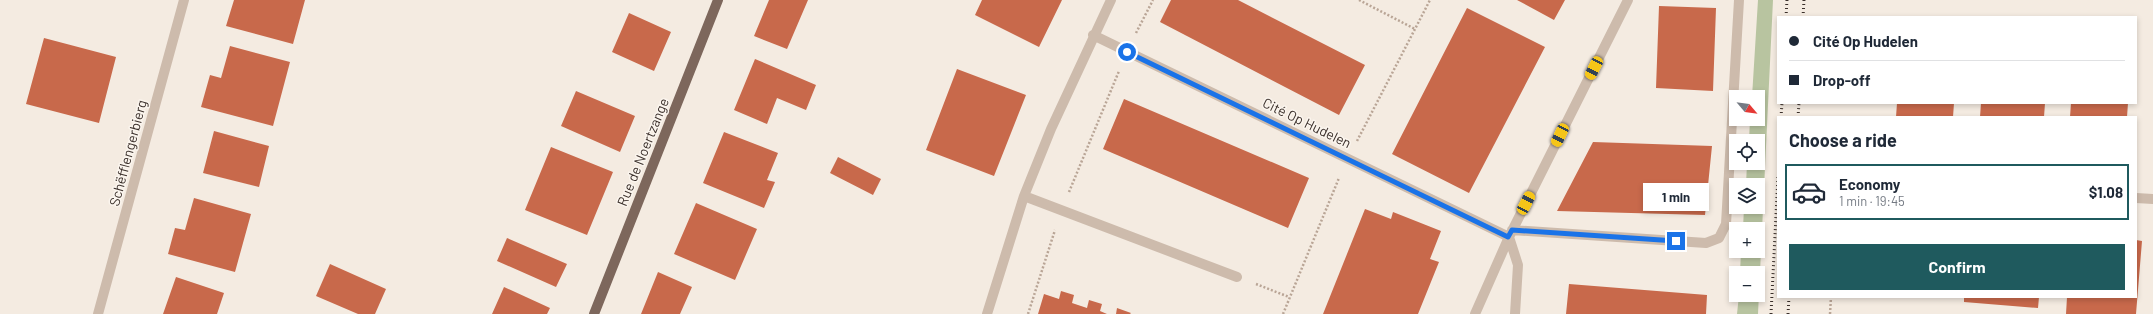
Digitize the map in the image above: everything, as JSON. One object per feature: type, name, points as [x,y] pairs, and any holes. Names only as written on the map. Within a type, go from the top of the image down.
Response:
[{"type":"main road","name":"Rue de Noertzange","points":[[594,314],[718,0]]},
{"type":"street","name":"Schëfflengerbierg","points":[[98,314],[184,0]]},
{"type":"street","points":[[987,314],[1024,196],[1093,35],[1111,0]]},
{"type":"street","points":[[1475,314],[1510,233],[1628,0]]},
{"type":"street","points":[[1510,233],[1706,243],[1719,238],[1726,224],[1739,0]]},
{"type":"street","name":"Cité Op Hudelen","points":[[1093,35],[1348,158],[1510,233]]},
{"type":"street","points":[[1024,196],[1237,277]]},
{"type":"street","points":[[2137,198],[2153,199]]},
{"type":"street","points":[[1510,233],[1518,265],[1515,314]]},
{"type":"path","points":[[1028,314],[1061,210],[1127,52],[1154,0]]},
{"type":"path","points":[[1359,0],[1415,29]]},
{"type":"path","points":[[1283,314],[1348,158],[1430,0]]},
{"type":"path","points":[[1237,277],[1289,297]]},
{"type":"path","points":[[1830,314],[1831,298]]},
{"type":"green space","points":[[1758,0],[1773,0],[1765,167],[1765,134],[1749,134],[1750,126],[1765,126],[1765,90],[1752,90]]},
{"type":"green space","points":[[1747,170],[1765,170],[1764,178],[1746,178]]},
{"type":"green space","points":[[1744,214],[1763,214],[1762,222],[1743,222]]},
{"type":"green space","points":[[1741,258],[1761,258],[1760,266],[1740,266]]},
{"type":"green space","points":[[1738,302],[1759,302],[1758,314],[1737,314]]},
{"type":"building","points":[[234,0],[305,0],[293,44],[226,26]]},
{"type":"building","points":[[769,0],[808,0],[787,49],[754,36]]},
{"type":"building","points":[[982,0],[1062,0],[1039,47],[975,15]]},
{"type":"building","points":[[1171,0],[1238,0],[1365,65],[1339,115],[1160,22]]},
{"type":"building","points":[[1517,0],[1565,0],[1554,20]]},
{"type":"building","points":[[1659,6],[1716,8],[1713,91],[1656,88]]},
{"type":"building","points":[[1467,8],[1545,47],[1469,193],[1392,154]]},
{"type":"building","points":[[629,13],[671,32],[654,71],[612,52]]},
{"type":"building","points":[[44,38],[116,57],[99,123],[26,104]]},
{"type":"building","points":[[230,46],[290,62],[273,126],[201,107],[210,75],[221,78]]},
{"type":"building","points":[[755,59],[816,85],[806,110],[777,98],[767,124],[734,110]]},
{"type":"building","points":[[957,69],[1026,95],[994,176],[926,150]]},
{"type":"building","points":[[576,91],[635,116],[620,152],[561,126]]},
{"type":"building","points":[[1124,99],[1309,178],[1288,228],[1103,149]]},
{"type":"building","points":[[1897,104],[1954,104],[1953,116],[1896,116]]},
{"type":"building","points":[[1981,104],[2045,104],[2044,116],[1980,116]]},
{"type":"building","points":[[2071,104],[2128,104],[2127,116],[2070,116]]},
{"type":"building","points":[[214,131],[269,146],[259,187],[203,173]]},
{"type":"building","points":[[724,132],[778,153],[767,180],[775,182],[764,208],[703,183]]},
{"type":"building","points":[[1593,142],[1712,146],[1705,215],[1557,211]]},
{"type":"building","points":[[551,147],[613,172],[587,235],[525,210]]},
{"type":"building","points":[[838,157],[881,179],[873,195],[830,173]]},
{"type":"building","points":[[194,198],[251,214],[235,272],[168,254],[175,228],[185,230]]},
{"type":"building","points":[[696,203],[757,229],[735,280],[674,254]]},
{"type":"building","points":[[1365,209],[1391,219],[1393,212],[1441,231],[1430,259],[1439,262],[1418,314],[1323,314]]},
{"type":"building","points":[[507,238],[567,264],[556,287],[497,261]]},
{"type":"building","points":[[2137,240],[2142,241],[2136,314],[2066,314],[2067,298],[2137,298]]},
{"type":"building","points":[[330,264],[386,289],[375,314],[358,314],[316,296]]},
{"type":"building","points":[[658,272],[692,287],[680,314],[641,314]]},
{"type":"building","points":[[176,277],[224,293],[217,314],[163,314]]},
{"type":"building","points":[[1569,284],[1707,295],[1706,314],[1566,314]]},
{"type":"building","points":[[504,287],[550,308],[547,314],[492,314]]},
{"type":"building","points":[[1061,291],[1074,295],[1072,303],[1087,308],[1089,300],[1102,304],[1100,311],[1107,314],[1038,314],[1044,294],[1059,299]]},
{"type":"building","points":[[1964,298],[2039,298],[2038,308],[1964,302]]},
{"type":"building","points":[[1117,308],[1131,313],[1116,314]]},
{"type":"railway","points":[[1786,16],[1787,0]]},
{"type":"railway","points":[[1803,16],[1804,0]]},
{"type":"railway","points":[[1781,116],[1782,104]]},
{"type":"railway","points":[[1798,116],[1799,104]]},
{"type":"railway","points":[[1771,314],[1777,196]]},
{"type":"railway","points":[[1788,314],[1789,298]]},
{"type":"route","points":[[1127,52],[1508,237],[1512,230],[1676,241]]}]
